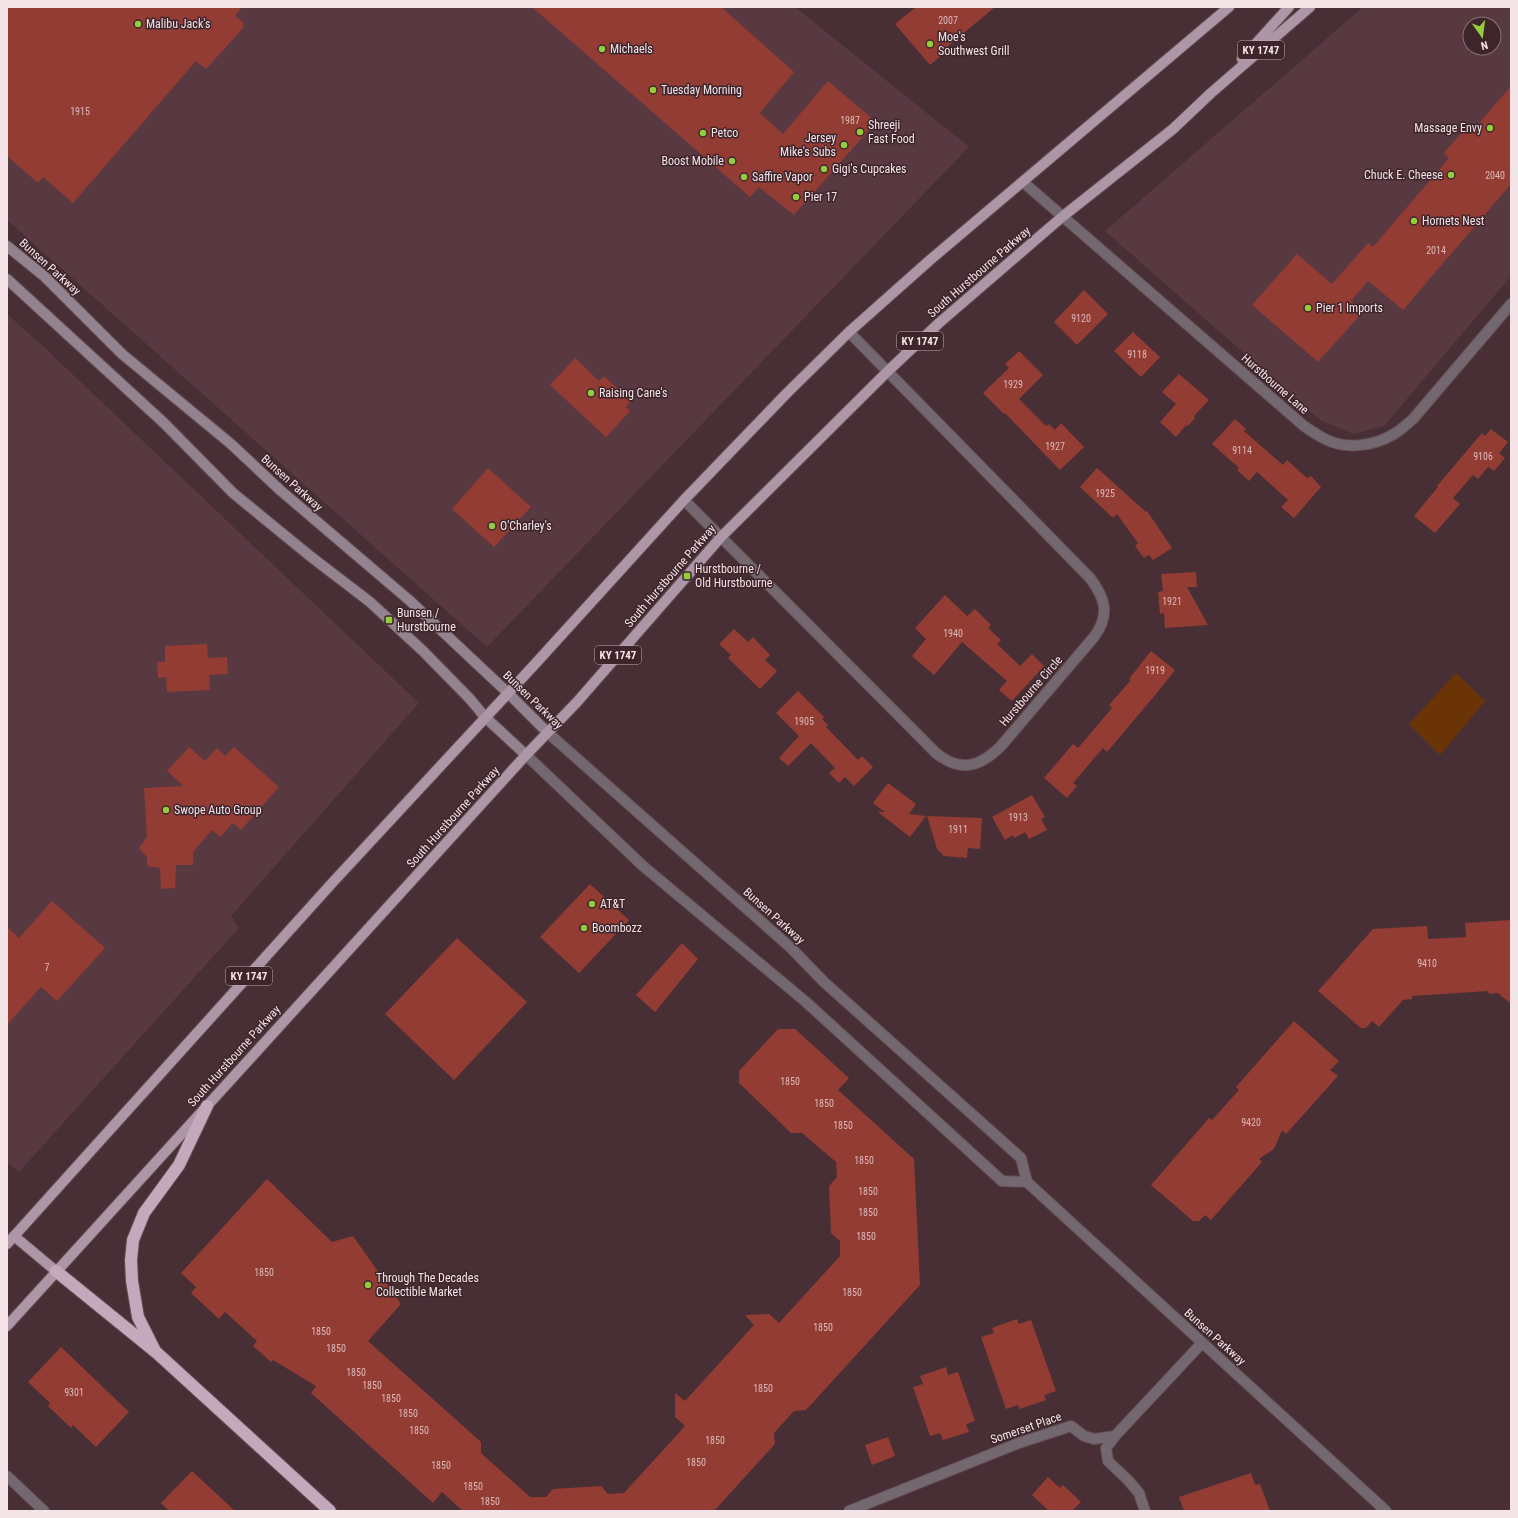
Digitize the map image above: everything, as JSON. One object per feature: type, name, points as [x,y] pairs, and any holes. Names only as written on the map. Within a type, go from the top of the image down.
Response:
[{"type":"highway","points":[[157,1353],[138,1316],[132,1281],[131,1260],[133,1240],[144,1213],[179,1165],[207,1106]]},
{"type":"highway","points":[[56,1271],[157,1353],[330,1511]]},
{"type":"main road","name":"KY 1747","points":[[9,1237],[684,500],[849,332],[930,260],[1229,7]]},
{"type":"main road","points":[[1211,93],[1289,7]]},
{"type":"main road","name":"South Hurstbourne Parkway","points":[[7,1326],[547,732],[577,702],[721,537],[888,371],[939,323],[1062,217],[1173,129],[1211,93],[1310,7]]},
{"type":"main road","points":[[9,1237],[56,1271]]},
{"type":"street","name":"Hurstbourne Lane","points":[[1023,182],[1304,426],[1326,440],[1341,444],[1358,445],[1377,442],[1394,434],[1413,419],[1511,304]]},
{"type":"street","name":"Bunsen Parkway","points":[[7,246],[44,276],[122,354],[230,444],[280,490],[409,600],[508,693],[547,732],[791,948],[824,982],[1021,1158],[1027,1182],[1386,1511]]},
{"type":"street","points":[[7,279],[164,423],[233,493],[310,556],[370,602],[423,651],[470,699],[485,717],[643,866],[806,1002],[1002,1181],[1027,1182]]},
{"type":"street","name":"Hurstbourne Circle","points":[[684,500],[945,761],[962,766],[975,764],[989,758],[1001,746],[1100,630],[1104,618],[1104,603],[1099,589],[1090,578],[992,480],[849,332]]},
{"type":"street","points":[[1145,1511],[1139,1493],[1108,1461],[1106,1448],[1115,1436],[1202,1343]]},
{"type":"street","name":"Somerset Place","points":[[848,1511],[1019,1443],[1071,1426],[1084,1436],[1094,1439],[1115,1436]]},
{"type":"street","points":[[7,1476],[44,1511]]},
{"type":"shaded area","points":[[7,7],[795,7],[969,147],[487,647],[7,220]]},
{"type":"shaded area","points":[[1363,7],[1511,7],[1511,276],[1384,426],[1353,434],[1320,420],[1105,231]]},
{"type":"shaded area","name":"Swope Auto Group","points":[[7,314],[45,348],[419,703],[231,916],[239,928],[19,1172],[7,1163]]},
{"type":"shaded area","points":[[1456,673],[1485,701],[1440,755],[1409,724]]},
{"type":"building","points":[[7,7],[242,7],[235,16],[243,22],[243,28],[206,69],[196,61],[73,203],[43,177],[38,183],[7,156]]},
{"type":"building","points":[[532,7],[721,7],[794,72],[760,113],[783,134],[828,81],[876,122],[794,215],[759,187],[750,197]]},
{"type":"building","points":[[916,7],[995,7],[948,46],[950,48],[930,65],[895,24]]},
{"type":"building","points":[[1511,86],[1511,184],[1403,310],[1368,281],[1351,301],[1363,312],[1318,362],[1252,305],[1297,254],[1332,284],[1368,243],[1373,247],[1449,158],[1444,153],[1470,123],[1475,128]]},
{"type":"building","points":[[1084,290],[1108,314],[1077,345],[1054,322]]},
{"type":"building","points":[[1133,332],[1160,357],[1141,377],[1114,351]]},
{"type":"building","points":[[1019,351],[1043,375],[1019,399],[1046,426],[1049,424],[1055,430],[1061,423],[1084,447],[1060,470],[1005,413],[1004,414],[983,393],[1009,368],[1005,364]]},
{"type":"building","name":"Raising Cane's","points":[[575,358],[599,381],[604,376],[631,401],[626,407],[630,411],[606,437],[550,385]]},
{"type":"building","points":[[1179,374],[1209,400],[1194,416],[1195,418],[1188,426],[1186,425],[1176,437],[1160,422],[1176,404],[1162,392]]},
{"type":"building","points":[[1235,419],[1246,429],[1244,431],[1283,465],[1287,460],[1307,478],[1311,476],[1321,487],[1294,518],[1281,507],[1288,500],[1257,472],[1249,481],[1237,470],[1239,468],[1212,444]]},
{"type":"building","points":[[1491,429],[1508,442],[1499,453],[1505,458],[1494,471],[1488,467],[1478,479],[1473,475],[1453,498],[1460,504],[1435,533],[1414,516],[1438,487],[1437,486],[1482,433],[1485,436]]},
{"type":"building","name":"O'Charley's","points":[[488,468],[531,507],[494,547],[452,509]]},
{"type":"building","points":[[1097,468],[1146,512],[1147,511],[1172,548],[1153,560],[1149,555],[1144,558],[1135,546],[1138,543],[1117,514],[1113,518],[1080,487]]},
{"type":"building","points":[[1196,572],[1197,587],[1187,587],[1208,625],[1165,628],[1164,613],[1160,614],[1158,592],[1163,591],[1161,574]]},
{"type":"building","points":[[945,595],[967,616],[975,609],[991,625],[988,628],[1001,640],[997,644],[1020,666],[1032,654],[1044,666],[1012,701],[999,690],[1007,681],[962,642],[934,675],[912,656],[926,639],[915,628]]},
{"type":"building","points":[[734,629],[748,642],[753,637],[770,655],[765,660],[777,671],[760,689],[728,658],[731,655],[719,644]]},
{"type":"building","points":[[207,644],[208,658],[227,657],[228,674],[209,675],[210,690],[167,692],[166,677],[158,678],[157,662],[165,662],[165,646]]},
{"type":"building","points":[[1151,651],[1175,670],[1107,752],[1103,748],[1073,783],[1077,786],[1067,798],[1044,778],[1073,744],[1078,748],[1112,708],[1109,705],[1131,680],[1129,679]]},
{"type":"building","points":[[798,691],[824,717],[822,719],[828,725],[826,727],[858,760],[862,756],[873,767],[854,786],[845,777],[839,783],[829,773],[835,768],[811,743],[788,766],[779,758],[799,736],[776,713]]},
{"type":"building","points":[[189,747],[205,761],[217,748],[225,756],[234,747],[279,787],[241,830],[233,823],[220,837],[212,830],[193,852],[193,865],[176,865],[175,888],[161,889],[160,868],[147,866],[147,857],[139,848],[147,837],[144,788],[183,786],[167,771]]},
{"type":"building","points":[[888,783],[916,804],[909,814],[926,816],[910,837],[878,812],[885,812],[873,803]]},
{"type":"building","points":[[1032,795],[1045,817],[1041,819],[1047,830],[1029,839],[1025,832],[1014,838],[1013,835],[1005,840],[992,817]]},
{"type":"building","points":[[927,816],[982,818],[980,849],[968,848],[967,858],[944,856],[937,849]]},
{"type":"building","name":"Boombozz","points":[[590,884],[629,920],[579,973],[540,937]]},
{"type":"building","points":[[52,901],[105,948],[57,1001],[41,987],[7,1025],[7,927],[19,938]]},
{"type":"building","points":[[1511,920],[1511,1004],[1498,993],[1489,994],[1488,991],[1412,996],[1412,999],[1403,1000],[1379,1027],[1372,1021],[1366,1028],[1361,1028],[1318,991],[1373,929],[1427,926],[1428,939],[1466,937],[1465,923]]},
{"type":"building","points":[[457,938],[527,1002],[454,1080],[385,1014]]},
{"type":"building","points":[[682,943],[698,959],[655,1012],[636,995]]},
{"type":"building","points":[[1294,1021],[1339,1061],[1330,1070],[1338,1076],[1286,1134],[1282,1130],[1274,1149],[1259,1159],[1262,1162],[1211,1220],[1205,1215],[1199,1221],[1193,1221],[1151,1185],[1209,1118],[1212,1120],[1239,1090],[1236,1087]]},
{"type":"building","points":[[778,1029],[795,1029],[849,1078],[838,1090],[914,1159],[920,1285],[806,1410],[794,1411],[774,1433],[775,1444],[714,1511],[463,1511],[442,1492],[433,1503],[311,1393],[316,1386],[273,1360],[271,1362],[253,1346],[257,1341],[225,1312],[219,1319],[191,1293],[196,1287],[181,1273],[267,1179],[332,1242],[353,1236],[401,1304],[368,1341],[481,1442],[481,1453],[530,1497],[546,1497],[553,1489],[601,1486],[608,1494],[624,1493],[685,1426],[675,1417],[675,1393],[685,1401],[754,1325],[745,1315],[769,1314],[779,1323],[840,1256],[840,1241],[831,1233],[829,1186],[837,1177],[836,1162],[802,1133],[791,1133],[739,1083],[739,1071]]},
{"type":"building","points":[[1017,1319],[1019,1324],[1031,1320],[1056,1391],[1044,1395],[1046,1400],[1020,1409],[1018,1405],[1006,1409],[981,1337],[994,1333],[992,1328]]},
{"type":"building","points":[[61,1347],[129,1412],[96,1447],[73,1425],[71,1428],[48,1406],[50,1403],[28,1382]]},
{"type":"building","points":[[946,1367],[948,1375],[958,1372],[975,1421],[966,1424],[969,1432],[943,1440],[940,1433],[930,1436],[913,1387],[923,1384],[920,1376]]},
{"type":"building","points":[[888,1437],[895,1456],[872,1465],[865,1445]]},
{"type":"building","points":[[192,1471],[235,1511],[169,1511],[161,1503]]},
{"type":"building","points":[[1251,1473],[1255,1485],[1260,1484],[1270,1511],[1184,1511],[1179,1497]]},
{"type":"building","points":[[1048,1477],[1060,1488],[1063,1485],[1081,1502],[1072,1511],[1049,1511],[1032,1495]]},
{"type":"place","name":"Malibu Jack's","points":[[138,24]]},
{"type":"place","name":"Moe's Southwest Grill","points":[[930,44]]},
{"type":"place","name":"Michaels","points":[[602,49]]},
{"type":"place","name":"Tuesday Morning","points":[[653,90]]},
{"type":"place","name":"Massage Envy","points":[[1490,128]]},
{"type":"place","name":"Shreeji Fast Food","points":[[860,132]]},
{"type":"place","name":"Petco","points":[[703,133]]},
{"type":"place","name":"Jersey Mike's Subs","points":[[844,145]]},
{"type":"place","name":"Boost Mobile","points":[[732,161]]},
{"type":"place","name":"Gigi's Cupcakes","points":[[824,169]]},
{"type":"place","name":"Chuck E. Cheese","points":[[1451,175]]},
{"type":"place","name":"Saffire Vapor","points":[[744,177]]},
{"type":"place","name":"Pier 17","points":[[796,197]]},
{"type":"place","name":"Hornets Nest","points":[[1414,221]]},
{"type":"place","name":"Pier 1 Imports","points":[[1308,308]]},
{"type":"place","name":"Raising Cane's","points":[[591,393]]},
{"type":"place","name":"O'Charley's","points":[[492,526]]},
{"type":"place","name":"Hurstbourne / Old Hurstbourne","points":[[687,576]]},
{"type":"place","name":"Bunsen / Hurstbourne","points":[[389,620]]},
{"type":"place","name":"Swope Auto Group","points":[[166,810]]},
{"type":"place","name":"AT&T","points":[[592,904]]},
{"type":"place","name":"Boombozz","points":[[584,928]]},
{"type":"place","name":"Through The Decades Collectible Market","points":[[368,1285]]}]
